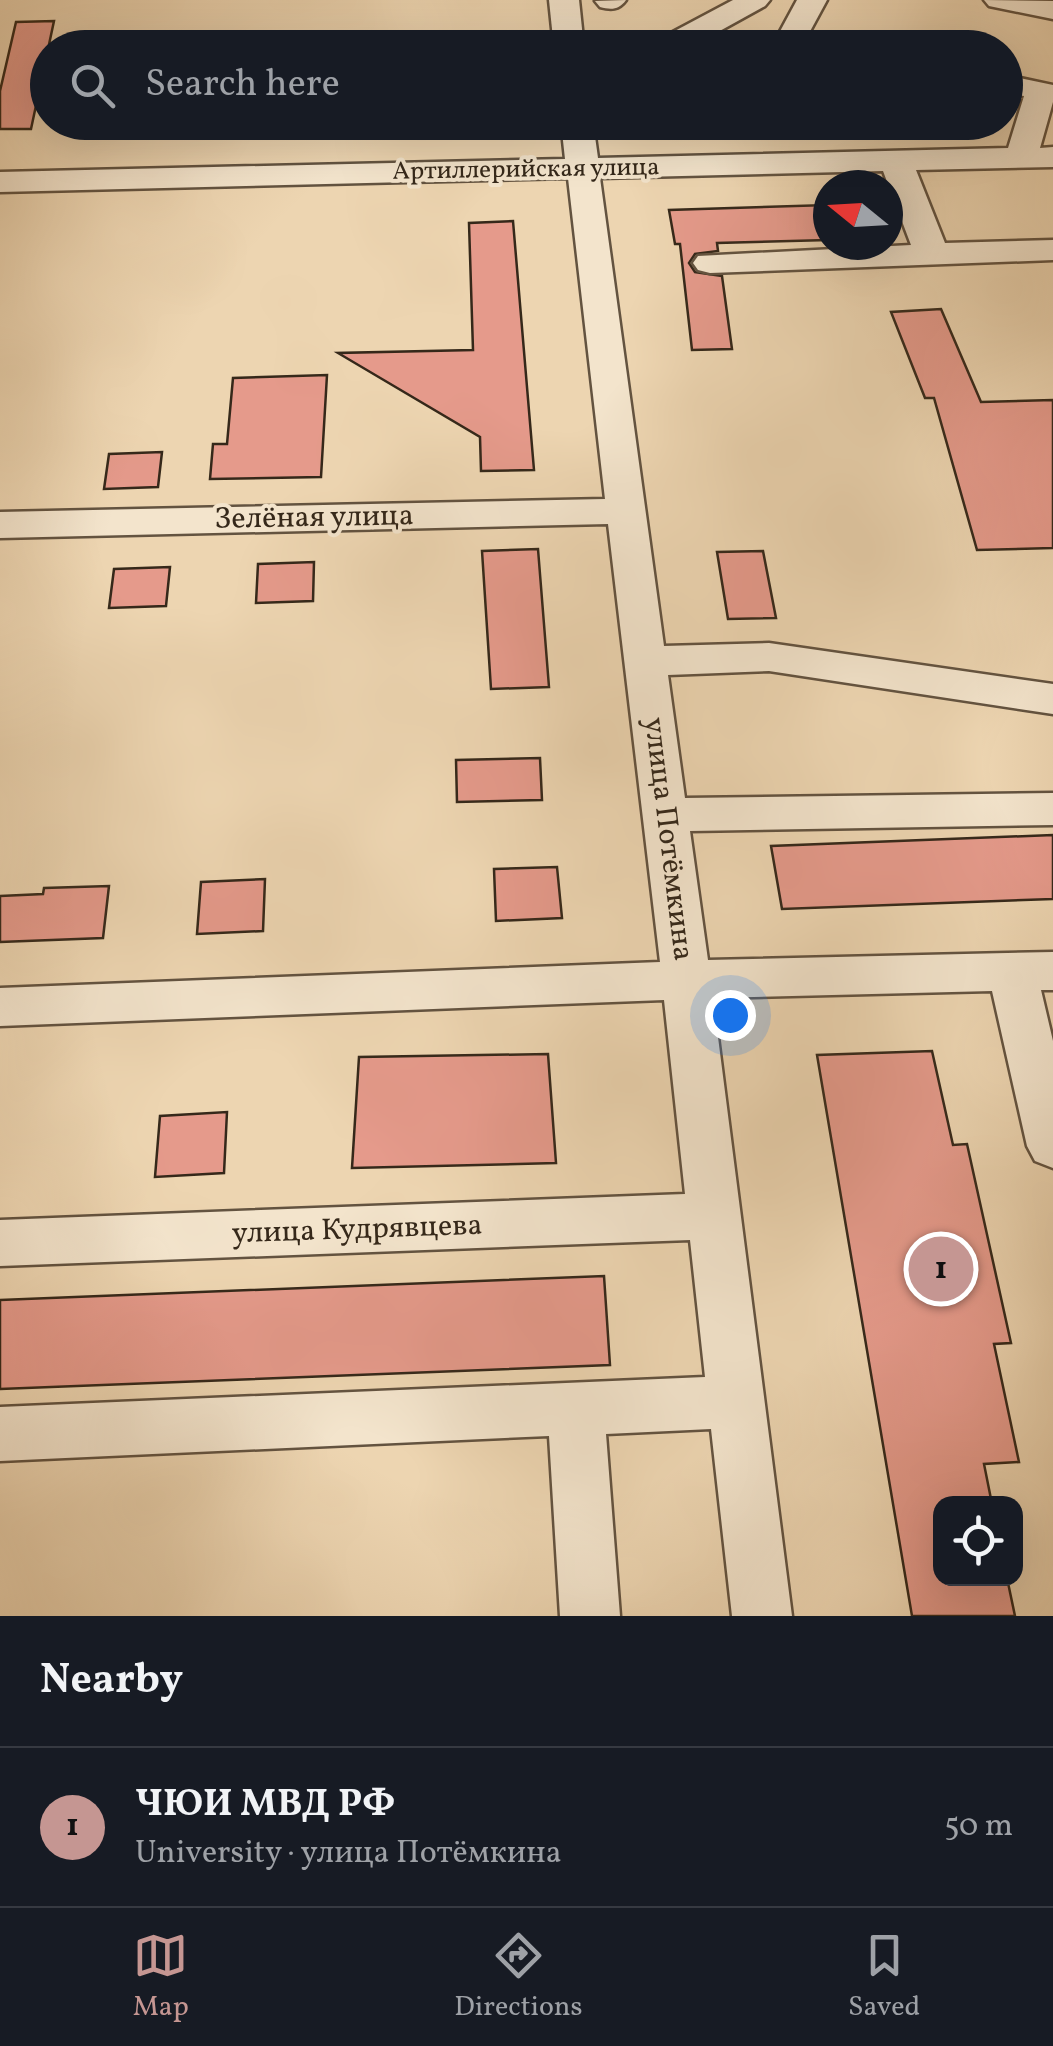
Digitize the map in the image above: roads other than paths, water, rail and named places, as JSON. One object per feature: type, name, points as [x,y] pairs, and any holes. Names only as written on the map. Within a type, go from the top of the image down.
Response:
[{"type":"street","points":[[564,0],[567,30]]},
{"type":"street","points":[[699,30],[755,0]]},
{"type":"street","points":[[796,30],[812,0]]},
{"type":"street","points":[[999,0],[1053,10]]},
{"type":"street","points":[[1023,87],[1040,90],[1037,158]]},
{"type":"street","name":"улица Потёмкина","points":[[579,140],[762,1616]]},
{"type":"street","name":"Артиллерийская улица","points":[[0,182],[1037,158]]},
{"type":"street","points":[[896,161],[932,254]]},
{"type":"street","points":[[710,263],[1053,250]]},
{"type":"street","name":"Зелёная улица","points":[[0,525],[627,512]]},
{"type":"street","points":[[646,661],[769,657],[1053,700]]},
{"type":"street","points":[[665,815],[1053,809]]},
{"type":"street","points":[[0,1007],[686,980],[1032,972],[1053,1146]]},
{"type":"street","name":"улица Кудрявцева","points":[[0,1243],[715,1216]]},
{"type":"street","points":[[0,1434],[736,1402]]},
{"type":"street","points":[[576,1410],[590,1616]]},
{"type":"place","name":"ЧЮИ МВД РФ","points":[[941,1269]]}]
